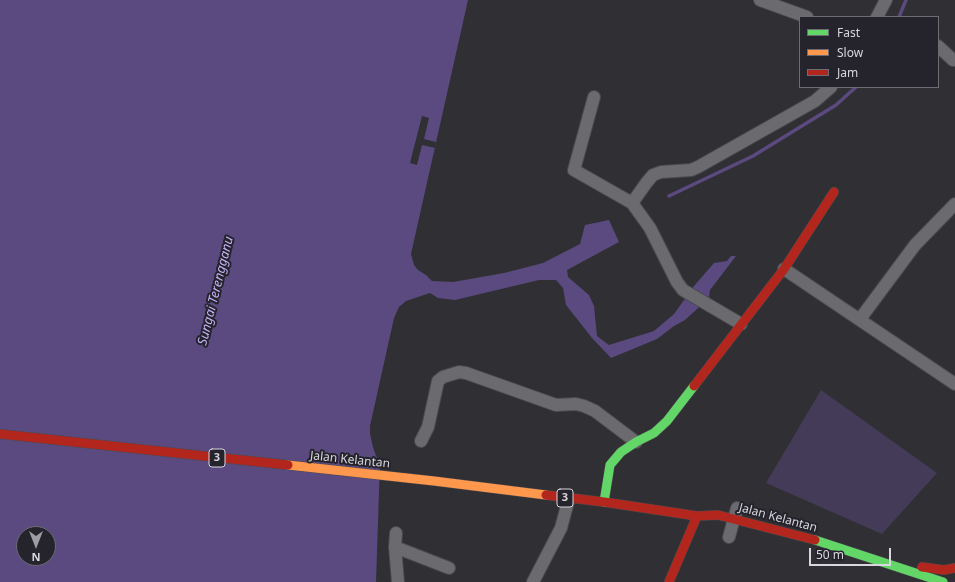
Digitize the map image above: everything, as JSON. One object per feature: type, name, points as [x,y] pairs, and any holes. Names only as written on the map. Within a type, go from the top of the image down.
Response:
[{"type":"main road","points":[[604,502],[610,465],[620,452],[654,433],[667,421],[784,269],[834,192]]},
{"type":"main road","name":"Jalan Kelantan","points":[[0,434],[434,481],[604,502],[697,516],[729,525],[808,538],[943,582]]},
{"type":"main road","name":"Jalan Kelantan","points":[[697,516],[718,515],[729,525]]},
{"type":"main road","points":[[669,582],[697,516]]},
{"type":"main road","points":[[851,552],[930,568],[944,570],[955,568]]},
{"type":"street","points":[[760,0],[804,16]]},
{"type":"street","points":[[878,16],[886,0]]},
{"type":"street","points":[[939,47],[953,60],[955,60]]},
{"type":"street","points":[[632,204],[653,175],[661,172],[691,170],[698,167],[815,101],[830,88]]},
{"type":"street","points":[[594,97],[574,170],[632,204],[650,228],[677,282],[683,290],[741,324]]},
{"type":"street","points":[[860,319],[915,245],[955,204]]},
{"type":"street","points":[[784,269],[955,384]]},
{"type":"street","points":[[421,441],[428,427],[438,381],[443,376],[459,372],[466,373],[556,406],[576,404],[584,406],[595,411],[636,442]]},
{"type":"street","points":[[533,582],[561,528],[569,498]]},
{"type":"street","points":[[396,533],[395,547],[398,582]]},
{"type":"street","points":[[395,547],[449,568]]},
{"type":"shaded area","points":[[821,390],[937,473],[882,534],[766,483]]},
{"type":"water","name":"Sungai Terengganu","points":[[0,0],[468,0],[411,254],[414,265],[418,270],[432,281],[453,282],[504,273],[543,263],[580,244],[585,225],[609,220],[619,242],[567,270],[568,277],[589,295],[594,306],[597,336],[609,345],[654,331],[674,314],[694,286],[714,263],[727,261],[731,256],[736,256],[710,290],[709,298],[685,320],[674,326],[657,339],[611,358],[592,338],[566,305],[563,288],[556,280],[539,280],[455,300],[438,298],[430,293],[406,301],[399,307],[394,318],[370,426],[373,447],[380,462],[376,582],[0,582]]},
{"type":"pier","points":[[422,116],[429,118],[424,139],[436,142],[435,148],[422,145],[417,165],[410,163]]},
{"type":"waterway","points":[[899,16],[906,0]]},
{"type":"waterway","points":[[669,196],[753,156],[836,105],[855,88]]},
{"type":"traffic: fast","points":[[604,502],[610,465],[621,452],[654,433],[667,421],[694,386]]},
{"type":"traffic: fast","points":[[815,540],[943,582]]},
{"type":"traffic: slow","points":[[288,465],[546,495]]},
{"type":"traffic: jam","points":[[694,386],[784,269],[834,192]]},
{"type":"traffic: jam","points":[[0,434],[288,465]]},
{"type":"traffic: jam","points":[[546,495],[697,516],[718,515],[815,540]]},
{"type":"traffic: jam","points":[[669,582],[697,516]]},
{"type":"traffic: jam","points":[[922,567],[944,570],[955,568]]}]
